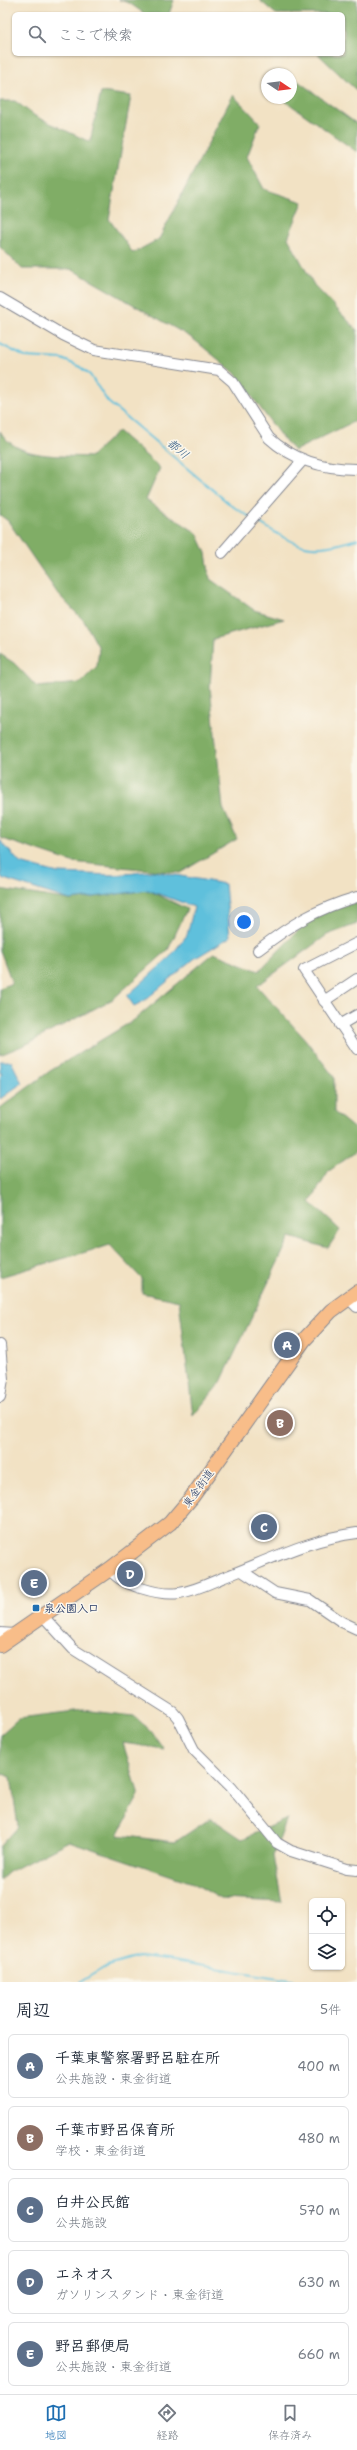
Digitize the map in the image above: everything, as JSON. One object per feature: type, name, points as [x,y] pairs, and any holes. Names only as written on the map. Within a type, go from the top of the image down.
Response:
[{"type":"highway","name":"東金街道","points":[[0,1645],[44,1616],[156,1536],[181,1511],[304,1340],[331,1311],[354,1299]]},
{"type":"street","points":[[0,298],[88,348],[219,370],[233,382],[270,438],[287,451],[303,460],[331,467],[357,469]]},
{"type":"street","points":[[222,553],[303,460]]},
{"type":"street","points":[[258,950],[288,927],[327,906],[357,897]]},
{"type":"street","points":[[357,943],[304,970],[357,1049]]},
{"type":"street","points":[[324,1001],[357,979]]},
{"type":"street","points":[[340,1025],[357,1015]]},
{"type":"street","points":[[0,1346],[3,1379],[0,1397]]},
{"type":"street","points":[[110,1569],[113,1575],[134,1586],[171,1593],[193,1589],[318,1540],[357,1533]]},
{"type":"street","points":[[242,1571],[275,1593],[310,1600],[357,1629]]},
{"type":"street","points":[[44,1616],[73,1648],[173,1712],[194,1750],[230,1787],[277,1843],[291,1851],[347,1869],[357,1870]]},
{"type":"street","points":[[0,1633],[15,1634]]},
{"type":"green space","points":[[119,0],[174,0],[170,12],[142,12],[129,3]]},
{"type":"green space","points":[[259,0],[357,0],[357,91],[320,56],[345,56],[345,12],[274,12]]},
{"type":"green space","points":[[297,80],[357,124],[357,152],[289,104],[297,104]]},
{"type":"green space","points":[[101,92],[131,96],[109,219],[133,253],[159,239],[233,95],[260,123],[247,157],[264,189],[303,202],[288,238],[314,285],[357,330],[357,420],[294,451],[280,435],[235,373],[192,338],[71,269],[22,269],[0,247],[0,101],[15,101],[35,116],[90,142]]},
{"type":"green space","points":[[0,431],[7,440],[17,447],[28,451],[53,456],[90,457],[118,431],[160,468],[146,500],[197,533],[206,553],[210,579],[254,610],[284,619],[213,639],[210,687],[223,808],[237,839],[180,873],[72,862],[0,838],[0,654],[14,663],[37,687],[80,683],[97,666],[99,648],[84,621],[58,594],[8,521],[0,515]]},
{"type":"green space","points":[[0,889],[70,900],[148,890],[187,909],[168,950],[113,999],[27,1044],[0,1055],[0,988],[12,983],[0,950]]},
{"type":"green space","points":[[357,902],[357,924],[327,935],[257,986],[305,1039],[334,1077],[334,1112],[357,1131],[357,1151],[329,1171],[310,1202],[340,1230],[328,1248],[290,1237],[221,1382],[193,1416],[179,1301],[142,1293],[142,1279],[110,1245],[0,1277],[0,1108],[50,1071],[134,1020],[214,953],[259,971],[315,913]]},
{"type":"green space","points":[[83,1710],[134,1716],[151,1731],[164,1749],[123,1743],[139,1795],[118,1835],[175,1842],[211,1818],[242,1839],[287,1819],[273,1856],[282,1902],[221,1899],[193,1883],[69,1841],[9,1872],[0,1880],[0,1847],[18,1827],[11,1777],[0,1773],[0,1735],[19,1718]]},
{"type":"water","points":[[0,840],[20,863],[58,873],[115,875],[153,871],[225,884],[230,937],[194,959],[144,1001],[134,1006],[127,996],[170,957],[187,935],[194,907],[148,890],[70,900],[1,878]]},
{"type":"water","points":[[0,1061],[11,1061],[22,1083],[0,1099],[0,1078],[2,1073],[0,1073]]},
{"type":"waterway","name":"都川","points":[[0,344],[25,357],[62,359],[80,367],[90,375],[108,402],[232,506],[250,517]]},
{"type":"waterway","name":"都川","points":[[255,520],[282,537],[303,546],[326,547],[357,539]]},
{"type":"waterway","points":[[80,1982],[107,1966],[139,1957],[167,1960],[303,1982]]},
{"type":"place","name":"千葉東警察署野呂駐在所","points":[[287,1345]]},
{"type":"place","name":"千葉市野呂保育所","points":[[280,1423]]},
{"type":"place","name":"白井公民館","points":[[264,1527]]},
{"type":"place","name":"エネオス","points":[[130,1574]]},
{"type":"place","name":"野呂郵便局","points":[[34,1583]]},
{"type":"place","name":"泉公園入口","points":[[36,1608]]}]
